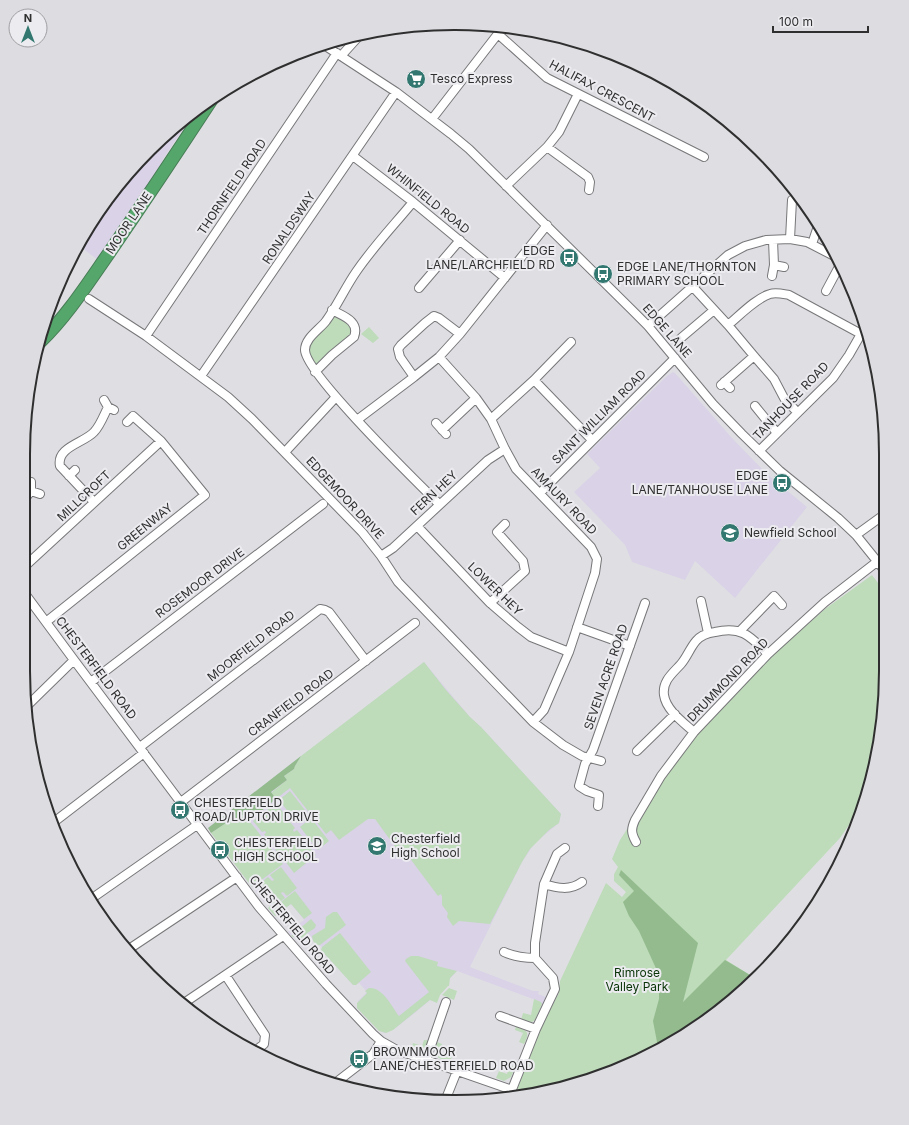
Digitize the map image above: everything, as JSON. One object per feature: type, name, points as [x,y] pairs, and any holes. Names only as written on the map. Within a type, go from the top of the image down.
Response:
[{"type":"highway","name":"MOOR LANE","points":[[48,334],[81,293],[202,114]]},
{"type":"street","name":"HALIFAX CRESCENT","points":[[498,34],[547,78],[704,157]]},
{"type":"street","points":[[432,119],[498,34]]},
{"type":"street","name":"THORNFIELD ROAD","points":[[146,336],[339,54],[352,43]]},
{"type":"street","name":"EDGE LANE","points":[[330,49],[396,92],[469,149],[648,326],[713,404],[759,451],[780,472],[838,518],[878,561]]},
{"type":"street","name":"RONALDSWAY","points":[[201,376],[396,92]]},
{"type":"street","points":[[506,186],[547,147],[559,132],[578,94]]},
{"type":"street","points":[[547,147],[593,177],[590,182],[589,190]]},
{"type":"street","name":"WHINFIELD ROAD","points":[[353,156],[413,202],[505,278]]},
{"type":"street","points":[[790,239],[792,200]]},
{"type":"street","points":[[413,202],[359,268],[327,320],[311,337],[305,346],[306,357],[315,372],[336,397],[439,504]]},
{"type":"street","points":[[357,420],[440,356],[460,334],[547,225]]},
{"type":"street","points":[[812,244],[816,233]]},
{"type":"street","points":[[648,326],[728,255],[745,246],[766,240],[790,239],[807,242],[827,252]]},
{"type":"street","points":[[419,288],[460,240]]},
{"type":"street","points":[[772,240],[774,265],[772,276]]},
{"type":"street","points":[[774,265],[784,267]]},
{"type":"street","points":[[826,291],[837,271]]},
{"type":"street","points":[[693,287],[774,379],[784,398],[798,412]]},
{"type":"street","points":[[728,325],[760,300],[770,294],[779,293],[789,296],[860,329]]},
{"type":"street","name":"EDGEMOOR DRIVE","points":[[89,299],[146,336],[228,397],[285,452],[362,532],[381,556],[398,582],[533,722],[563,745],[582,756],[601,762]]},
{"type":"street","points":[[315,372],[332,355],[354,337],[355,334],[355,328],[352,321],[332,310]]},
{"type":"street","points":[[685,337],[714,310]]},
{"type":"street","points":[[414,377],[400,358],[398,349],[420,327],[434,316],[439,318],[460,334]]},
{"type":"street","name":"TANHOUSE ROAD","points":[[759,451],[833,378],[849,355],[860,329]]},
{"type":"street","points":[[491,419],[534,380],[571,342]]},
{"type":"street","name":"AMAURY ROAD","points":[[440,356],[476,398],[491,419],[516,469],[591,547],[597,559],[596,573],[568,652],[544,710],[533,722]]},
{"type":"street","points":[[730,388],[723,384],[754,356]]},
{"type":"street","name":"SAINT WILLIAM ROAD","points":[[540,493],[675,358]]},
{"type":"street","points":[[534,380],[592,440]]},
{"type":"street","points":[[285,452],[336,397]]},
{"type":"street","points":[[436,423],[444,432],[476,398]]},
{"type":"street","points":[[94,502],[60,466],[61,457],[73,445],[86,439],[93,433],[109,406]]},
{"type":"street","points":[[755,406],[777,433]]},
{"type":"street","points":[[127,422],[133,416],[161,441]]},
{"type":"street","name":"MILLCROFT","points":[[30,561],[161,441]]},
{"type":"street","name":"GREENWAY","points":[[46,622],[205,495],[161,441]]},
{"type":"street","name":"FERN HEY","points":[[381,556],[393,548],[488,460],[505,449]]},
{"type":"street","points":[[69,476],[75,470]]},
{"type":"street","points":[[30,488],[31,486],[40,494]]},
{"type":"street","name":"ROSEMOOR DRIVE","points":[[91,682],[323,504]]},
{"type":"street","points":[[856,536],[879,519]]},
{"type":"street","points":[[490,603],[525,571],[524,561],[497,532],[505,524]]},
{"type":"street","name":"LOWER HEY","points":[[417,526],[490,603],[518,627],[531,637],[568,652]]},
{"type":"street","name":"DRUMMOND ROAD","points":[[636,842],[631,833],[631,827],[661,776],[694,732],[768,654],[825,602],[878,561]]},
{"type":"street","points":[[740,631],[774,596],[782,605]]},
{"type":"street","name":"CHESTERFIELD ROAD","points":[[30,600],[259,907],[326,984],[381,1041],[397,1050],[457,1071],[506,1091]]},
{"type":"street","points":[[701,602],[708,633]]},
{"type":"street","name":"SEVEN ACRE ROAD","points":[[598,806],[599,795],[587,791],[579,786],[585,764],[593,750],[645,603]]},
{"type":"street","name":"MOORFIELD ROAD","points":[[142,750],[320,609],[329,612],[366,661]]},
{"type":"street","name":"CRANFIELD ROAD","points":[[181,802],[415,623]]},
{"type":"street","points":[[577,627],[630,646]]},
{"type":"street","points":[[694,732],[675,714],[665,701],[664,688],[666,681],[685,659],[698,639],[708,633],[726,630],[740,631],[768,654]]},
{"type":"street","points":[[31,702],[74,660]]},
{"type":"street","points":[[638,751],[675,714]]},
{"type":"street","points":[[57,819],[142,750]]},
{"type":"street","points":[[95,896],[197,825]]},
{"type":"street","points":[[511,1091],[536,1029],[550,1001],[555,986],[553,978],[535,958],[536,943],[544,884],[557,854],[565,848]]},
{"type":"street","points":[[133,947],[237,877]]},
{"type":"street","points":[[544,884],[554,887],[567,888],[576,887],[582,882]]},
{"type":"street","points":[[187,1000],[226,976],[283,936]]},
{"type":"street","points":[[504,952],[513,956],[535,958]]},
{"type":"street","points":[[226,976],[265,1035],[264,1044],[260,1047]]},
{"type":"street","points":[[426,1060],[446,1002]]},
{"type":"street","points":[[500,1016],[536,1029]]},
{"type":"street","points":[[340,1079],[373,1054],[381,1041]]},
{"type":"street","points":[[447,1095],[457,1071]]},
{"type":"shaded area","points":[[193,120],[181,132],[163,159],[158,172],[98,260],[83,249],[102,219],[118,196],[154,154]]},
{"type":"shaded area","points":[[673,372],[732,438],[767,474],[807,507],[735,598],[695,561],[685,580],[632,562],[625,545],[574,492],[600,468],[587,454],[667,376]]},
{"type":"shaded area","name":"Chesterfield High School","points":[[424,662],[470,717],[561,814],[559,823],[535,843],[522,862],[470,967],[533,991],[539,991],[538,994],[546,997],[542,1006],[541,1002],[457,971],[430,1000],[416,1012],[397,1027],[384,1033],[377,1029],[357,1008],[358,1001],[367,992],[359,983],[353,985],[321,950],[321,946],[317,945],[312,939],[308,938],[307,940],[295,938],[288,932],[304,920],[291,904],[275,916],[268,908],[271,905],[268,901],[264,902],[208,828]]},
{"type":"green space","points":[[336,315],[349,322],[352,333],[318,366],[313,364],[308,346],[332,316]]},
{"type":"green space","points":[[369,327],[379,338],[373,343],[361,334]]},
{"type":"green space","name":"Rimrose Valley Park","points":[[872,575],[879,584],[879,670],[875,726],[865,780],[851,823],[840,838],[726,960],[750,975],[713,1007],[667,1038],[617,1063],[564,1081],[514,1090],[546,1016],[559,993],[560,981],[606,883],[622,897],[626,892],[614,881],[614,874],[618,867],[612,859],[620,840],[656,784],[702,728],[776,652],[825,609]]},
{"type":"green space","points":[[424,662],[470,717],[561,814],[559,823],[549,830],[530,849],[490,924],[459,921],[453,926],[447,917],[448,913],[442,905],[441,894],[438,896],[400,845],[396,848],[375,819],[368,819],[339,840],[331,830],[326,834],[290,788],[276,799],[271,793],[287,780],[284,776],[294,769],[301,756]]},
{"type":"green space","points":[[301,756],[294,769],[284,776],[287,780],[271,792],[276,799],[249,821],[244,814],[234,821],[229,821],[211,833],[208,828]]},
{"type":"green space","points":[[290,791],[308,814],[297,823],[279,800]]},
{"type":"green space","points":[[276,803],[285,815],[282,817],[286,817],[295,828],[293,830],[294,832],[297,830],[306,841],[303,843],[305,845],[307,844],[316,855],[294,873],[285,861],[287,859],[285,857],[283,859],[274,848],[276,846],[275,844],[272,846],[264,834],[266,833],[265,831],[262,832],[253,821]]},
{"type":"green space","points":[[244,814],[283,864],[252,887],[211,833],[229,821],[234,821]]},
{"type":"green space","points":[[311,818],[329,841],[318,850],[300,827]]},
{"type":"green space","points":[[281,867],[297,888],[287,896],[283,892],[281,893],[285,898],[274,906],[258,885],[268,877],[272,881],[274,880],[270,875]]},
{"type":"green space","points":[[621,870],[698,943],[683,1002],[725,960],[750,975],[713,1007],[657,1043],[653,1021],[659,999],[659,975],[639,931],[629,916],[623,902],[634,891],[619,875]]},
{"type":"green space","points":[[295,891],[312,913],[304,919],[291,904],[275,916],[268,908],[271,905],[273,908]]},
{"type":"green space","points":[[333,912],[337,912],[346,925],[320,945],[317,945],[313,941],[312,936],[325,928],[326,917]]},
{"type":"green space","points":[[311,919],[316,925],[315,928],[306,934],[309,938],[302,939],[291,936]]},
{"type":"green space","points":[[340,933],[371,972],[356,985],[353,985],[321,950],[322,947]]},
{"type":"green space","points":[[411,956],[418,956],[438,962],[437,966],[457,971],[450,978],[449,986],[440,995],[437,1003],[430,1000],[393,1030],[386,1033],[379,1031],[357,1008],[357,1003],[367,993],[365,991],[369,988],[374,989],[379,991],[387,998],[399,1016],[429,992],[405,961]]},
{"type":"green space","points":[[449,988],[457,991],[454,1000],[442,995]]},
{"type":"green space","points":[[534,999],[542,1004],[535,1020],[532,1022],[521,1020],[523,1013],[531,1015]]},
{"type":"green space","points":[[516,1026],[527,1032],[527,1037],[524,1044],[519,1042],[523,1033],[515,1030]]},
{"type":"green space","points":[[424,1040],[429,1042],[424,1051],[420,1052],[411,1049],[413,1043],[422,1046]]},
{"type":"green space","points":[[437,1042],[442,1044],[440,1052],[452,1056],[450,1062],[436,1056],[435,1051]]},
{"type":"green space","points":[[510,1065],[515,1067],[511,1077],[504,1081],[496,1078],[499,1071],[507,1074]]},
{"type":"place","name":"Tesco Express","points":[[416,79]]},
{"type":"place","name":"EDGE LANE/LARCHFIELD RD","points":[[569,258]]},
{"type":"place","name":"EDGE LANE/THORNTON PRIMARY SCHOOL","points":[[603,274]]},
{"type":"place","name":"EDGE LANE/TANHOUSE LANE","points":[[782,483]]},
{"type":"place","name":"Newfield School","points":[[730,533]]},
{"type":"place","name":"CHESTERFIELD ROAD/LUPTON DRIVE","points":[[180,810]]},
{"type":"place","name":"Chesterfield High School","points":[[377,846]]},
{"type":"place","name":"CHESTERFIELD HIGH SCHOOL","points":[[220,850]]},
{"type":"place","name":"BROWNMOOR LANE/CHESTERFIELD ROAD","points":[[359,1059]]}]
